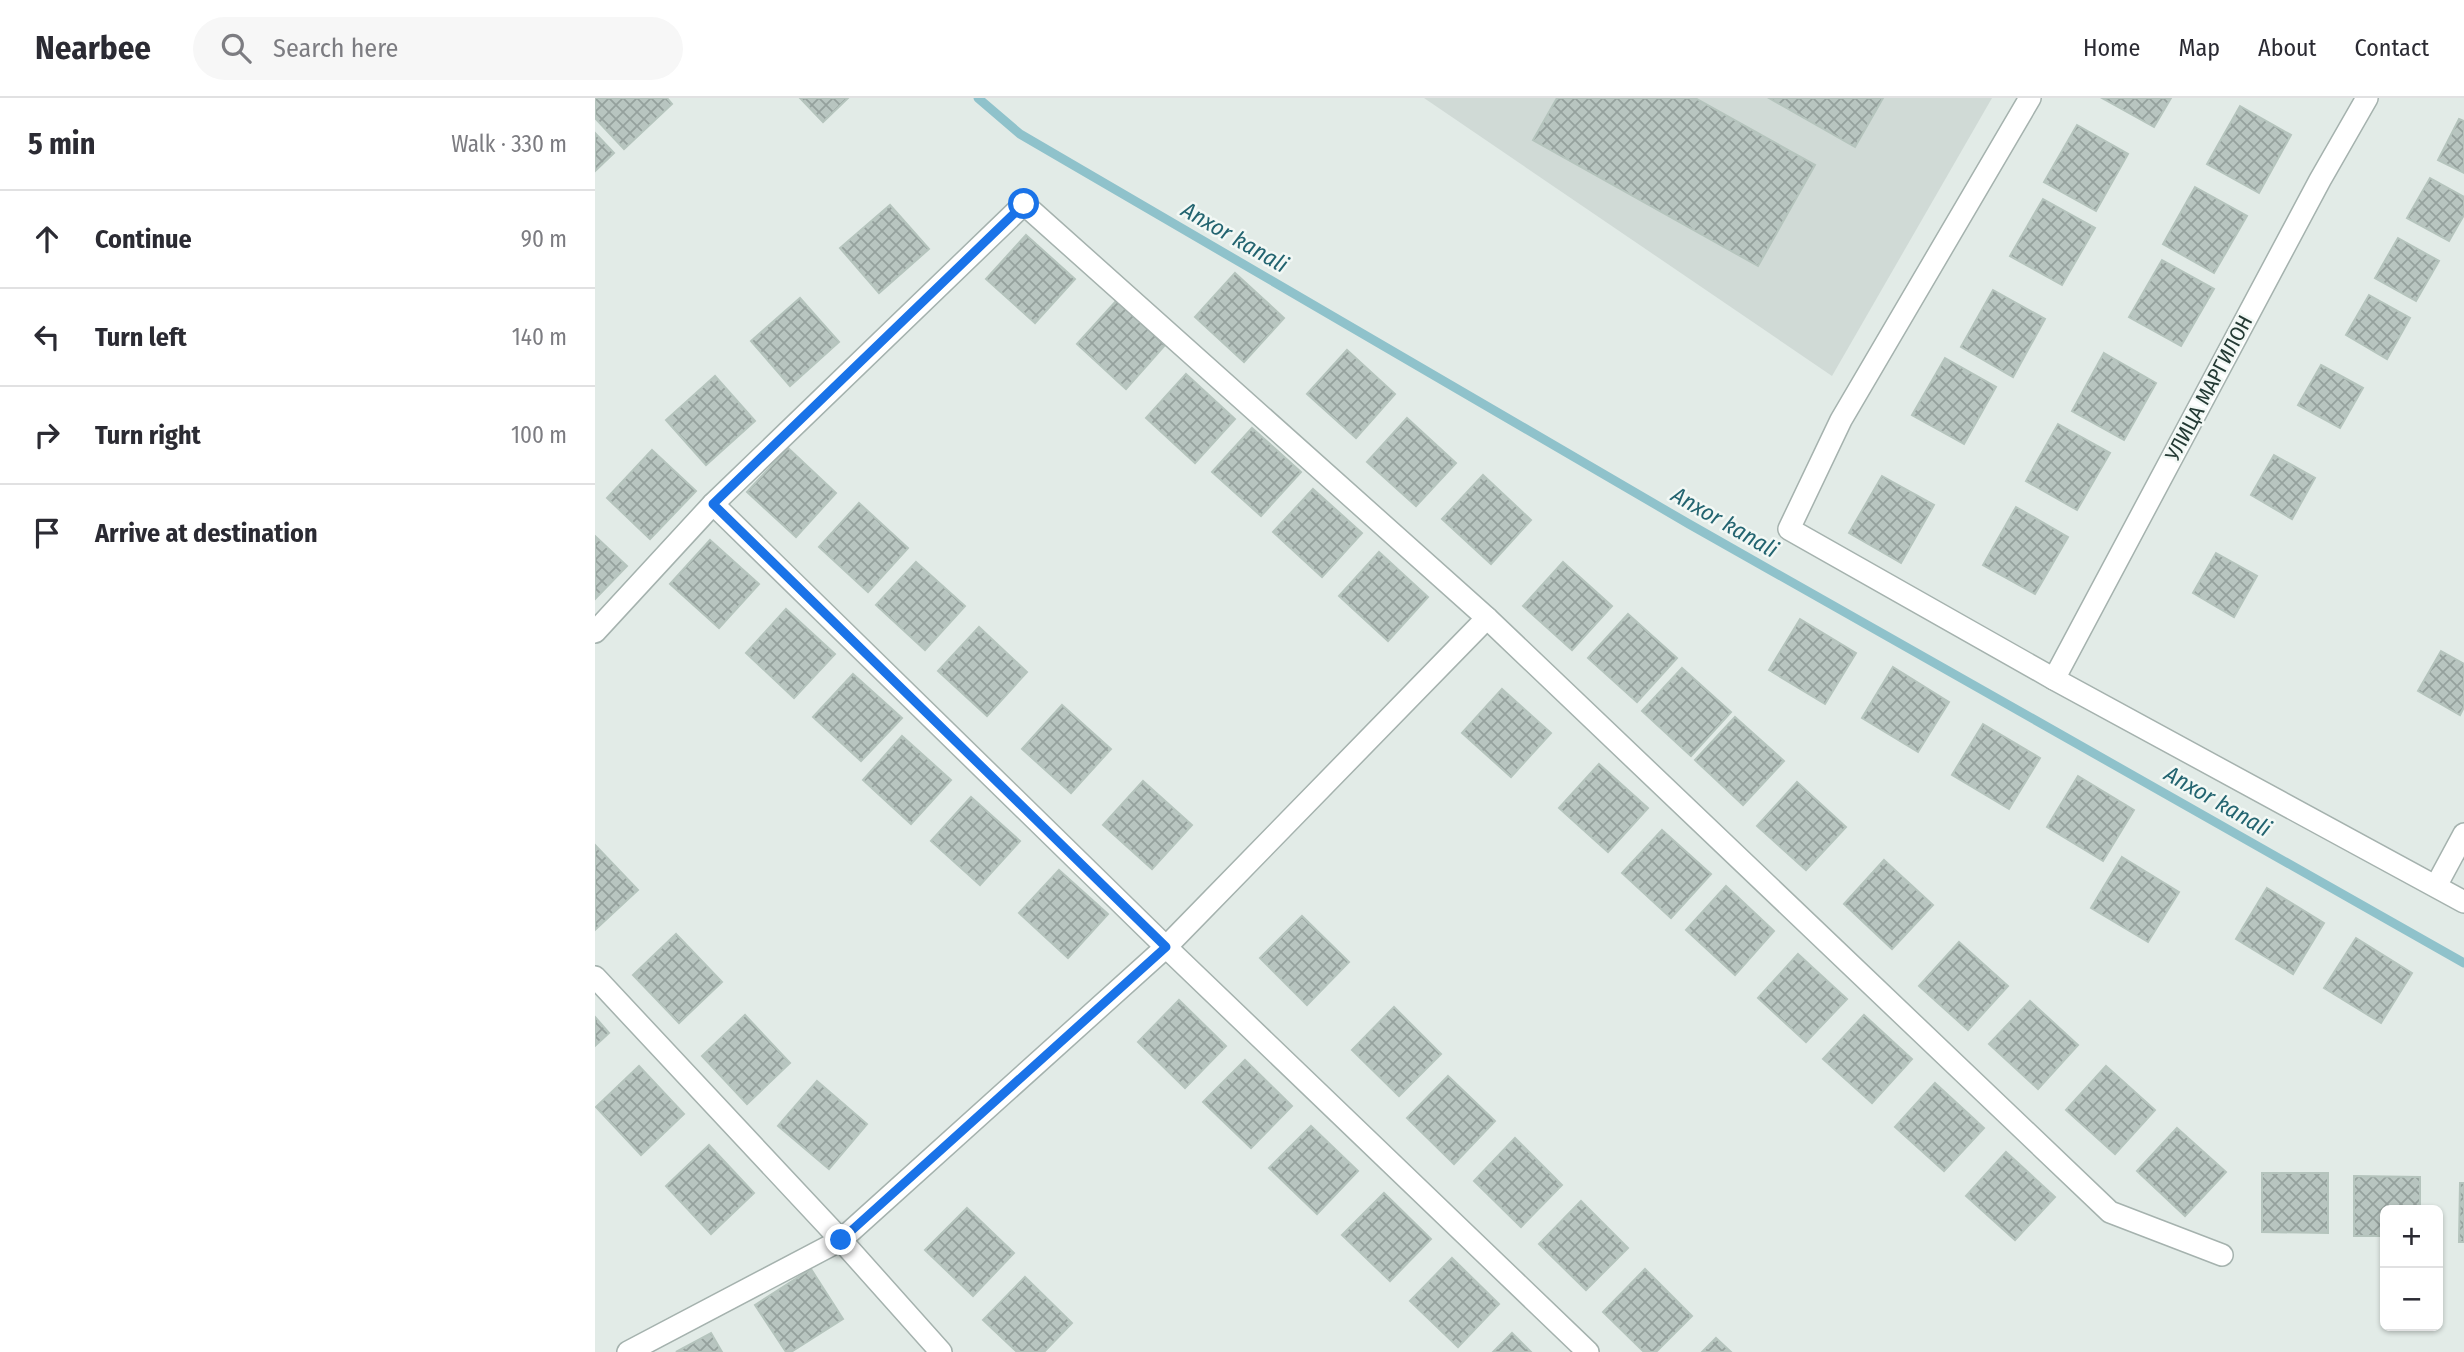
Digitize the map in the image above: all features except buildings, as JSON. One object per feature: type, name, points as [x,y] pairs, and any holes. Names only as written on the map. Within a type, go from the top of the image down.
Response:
[{"type":"street","points":[[2030,98],[1841,420],[1789,529],[2054,679],[2464,902]]},
{"type":"street","name":"УЛИЦА МАРГИЛОН","points":[[2054,679],[2367,98]]},
{"type":"street","points":[[595,632],[713,504],[1024,204],[1487,618],[2111,1212],[2223,1255]]},
{"type":"street","points":[[713,504],[1166,947],[1587,1352]]},
{"type":"street","points":[[628,1352],[841,1240],[1166,947],[1487,618]]},
{"type":"street","points":[[2436,886],[2464,834]]},
{"type":"street","points":[[595,977],[841,1240],[941,1352]]},
{"type":"shaded area","points":[[1424,98],[1992,98],[1832,376]]},
{"type":"waterway","name":"Anxor kanali","points":[[978,98],[1020,134],[1689,524],[2464,963]]},
{"type":"route","points":[[841,1240],[1166,947],[713,504],[1024,204]]}]
